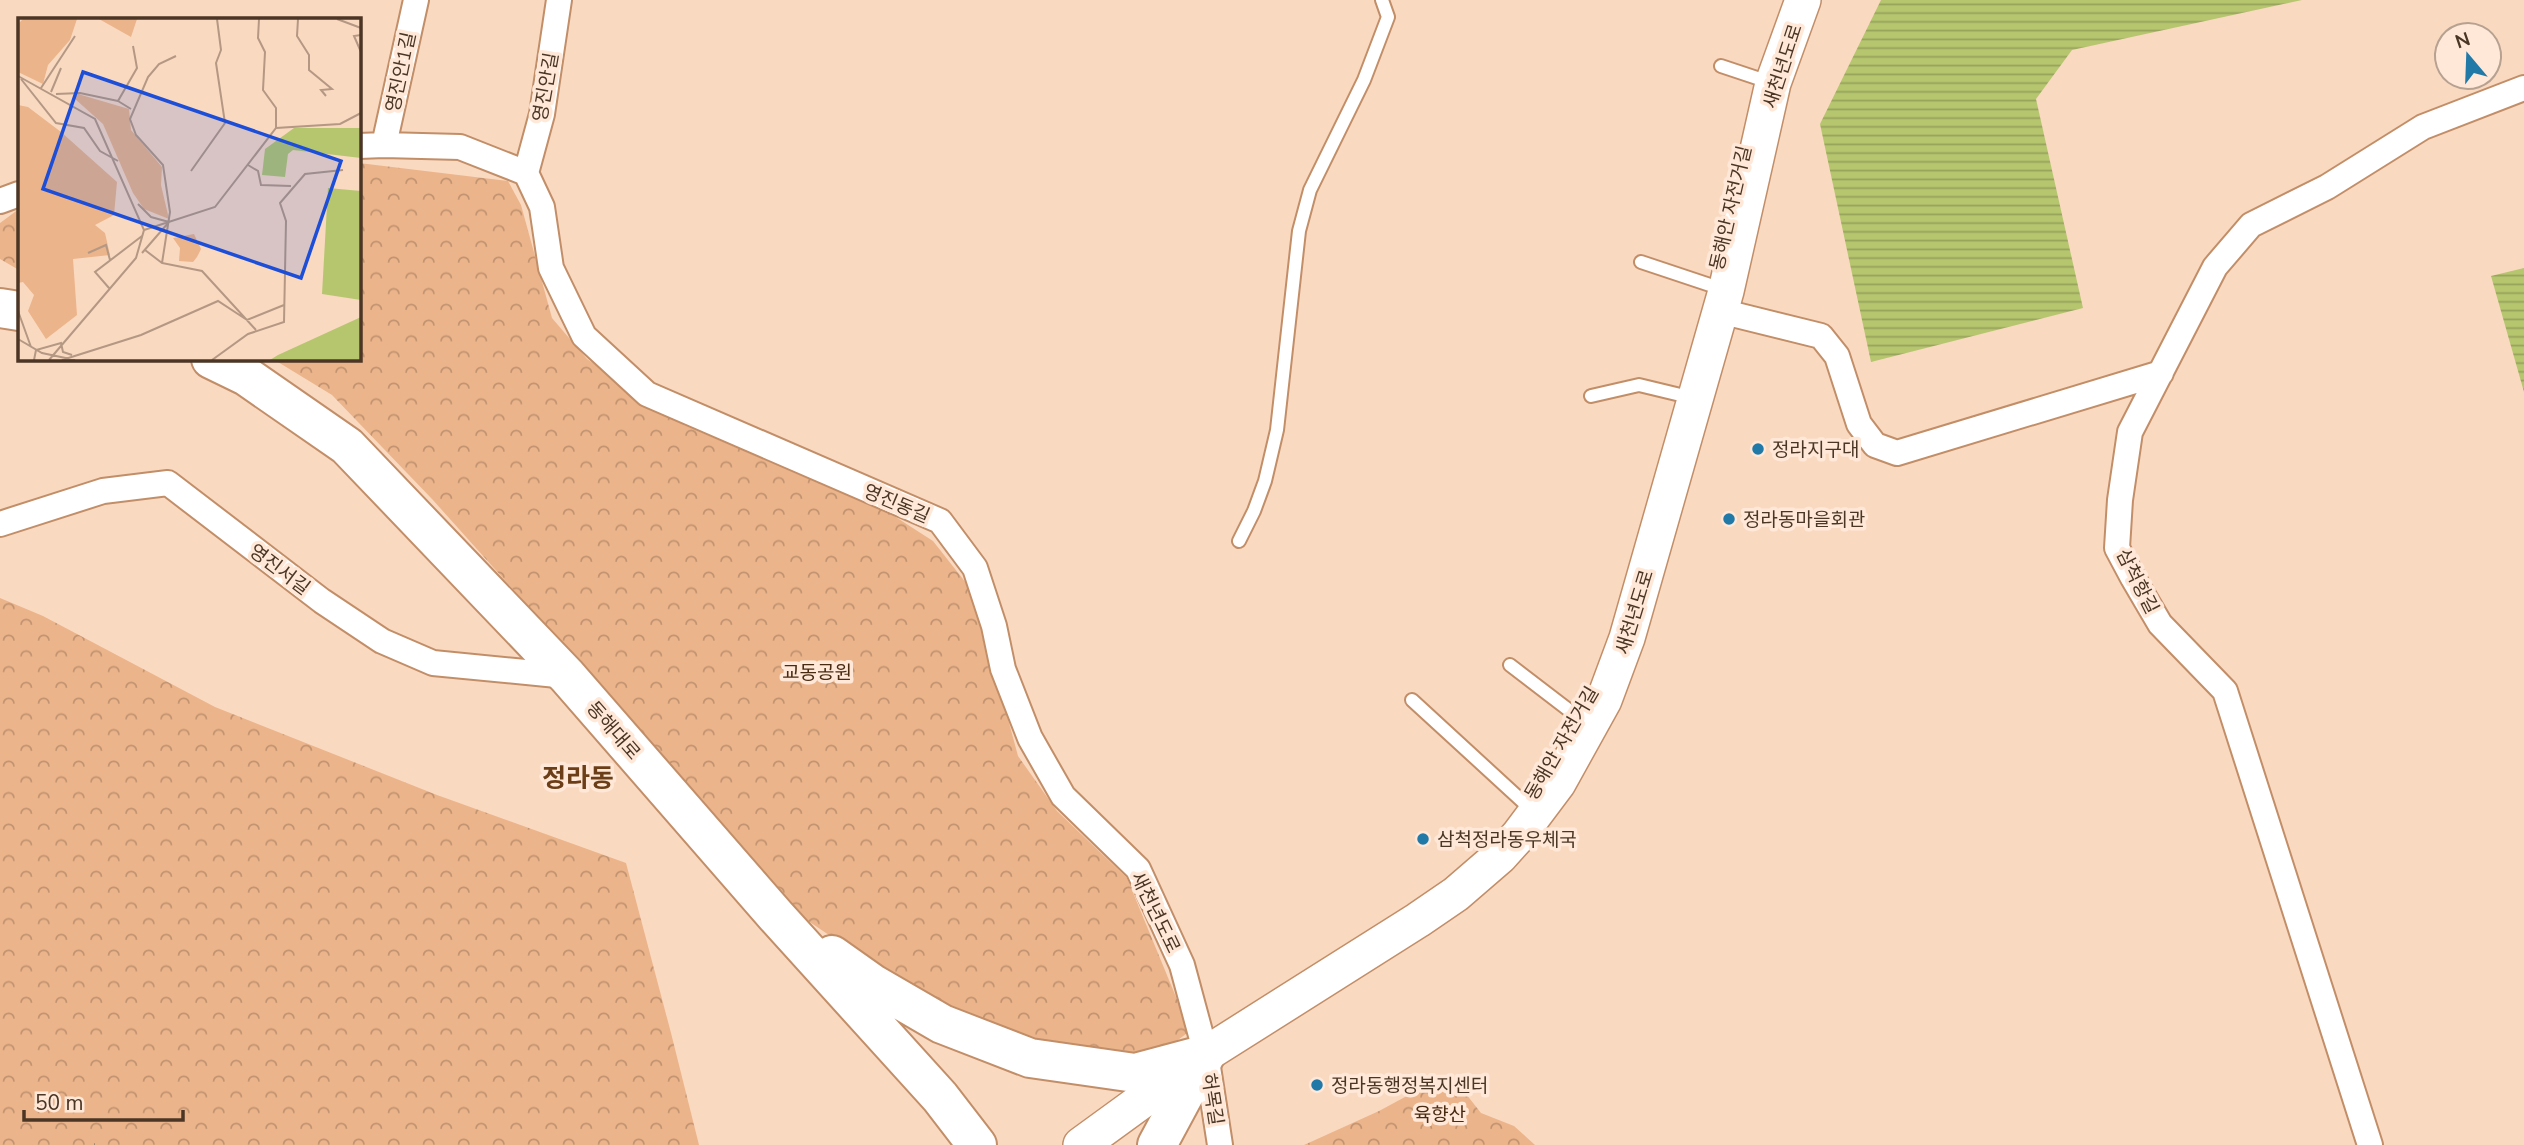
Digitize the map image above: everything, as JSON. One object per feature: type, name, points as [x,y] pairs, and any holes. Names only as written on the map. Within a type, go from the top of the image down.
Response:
[{"type":"main road","points":[[0,308],[18,312]]},
{"type":"main road","name":"동해대로","points":[[213,360],[246,376],[346,446],[567,676],[776,916],[940,1097],[977,1145]]},
{"type":"main road","points":[[776,916],[873,984],[942,1024],[1030,1058],[1135,1073],[1206,1054]]},
{"type":"main road","points":[[1157,1145],[1206,1054]]},
{"type":"street","name":"영진안1길","points":[[384,145],[416,0]]},
{"type":"street","name":"영진안길","points":[[526,173],[542,114],[559,0]]},
{"type":"street","name":"새천년도로","points":[[1081,1145],[1206,1054],[1456,894],[1500,856],[1558,783],[1590,727],[1627,638],[1723,301],[1773,83],[1803,0]]},
{"type":"street","name":"삼척항길","points":[[2370,1145],[2225,691],[2160,624],[2117,548],[2120,500],[2130,432],[2216,267],[2251,225],[2327,187],[2423,127],[2524,88]]},
{"type":"street","points":[[360,146],[460,147],[526,173]]},
{"type":"street","name":"영진동길","points":[[526,173],[541,207],[551,268],[584,336],[647,394],[940,521],[975,568],[1003,668],[1030,738],[1063,796]]},
{"type":"street","points":[[0,201],[18,194]]},
{"type":"street","points":[[1723,301],[1821,335],[1837,356],[1859,425],[1875,445],[1898,453],[2161,373]]},
{"type":"street","name":"영진서길","points":[[0,524],[103,491],[167,483],[322,601],[382,641],[433,663],[567,676]]},
{"type":"street","name":"새천년도로","points":[[1063,796],[1138,869],[1182,965],[1206,1054]]},
{"type":"street","name":"허목길","points":[[1206,1054],[1220,1145]]},
{"type":"lane","points":[[1239,541],[1261,491],[1277,430],[1299,231],[1310,190],[1364,80],[1388,18],[1382,0]]},
{"type":"lane","points":[[1721,66],[1773,83]]},
{"type":"lane","points":[[1641,262],[1723,301]]},
{"type":"lane","points":[[1591,396],[1639,385],[1694,398]]},
{"type":"lane","points":[[1510,665],[1590,727]]},
{"type":"lane","points":[[1412,700],[1536,814]]},
{"type":"green space","name":"교동공원","points":[[360,163],[508,181],[521,205],[552,318],[587,359],[684,425],[891,514],[933,541],[974,593],[1018,756],[1057,811],[1127,878],[1190,1031],[1159,1054],[1119,1058],[1057,1050],[941,1011],[795,912],[650,742],[432,499],[332,395],[275,360],[360,360]]},
{"type":"green space","points":[[18,210],[18,269],[0,259],[0,223]]},
{"type":"green space","points":[[0,598],[43,616],[215,707],[437,795],[626,863],[699,1145],[0,1145]]},
{"type":"green space","name":"육향산","points":[[1442,1077],[1459,1085],[1481,1113],[1514,1126],[1535,1145],[1304,1145],[1379,1111]]},
{"type":"shaded area","points":[[1881,0],[2302,0],[2072,50],[2036,99],[2083,308],[1871,362],[1820,124]]},
{"type":"shaded area","points":[[2524,268],[2524,392],[2491,276]]},
{"type":"place","name":"정라지구대","points":[[1758,449]]},
{"type":"place","name":"정라동마을회관","points":[[1729,519]]},
{"type":"place","name":"삼척정라동우체국","points":[[1423,839]]},
{"type":"place","name":"정라동행정복지센터","points":[[1317,1085]]},
{"type":"district","name":"정라동","points":[[578,778]]}]
